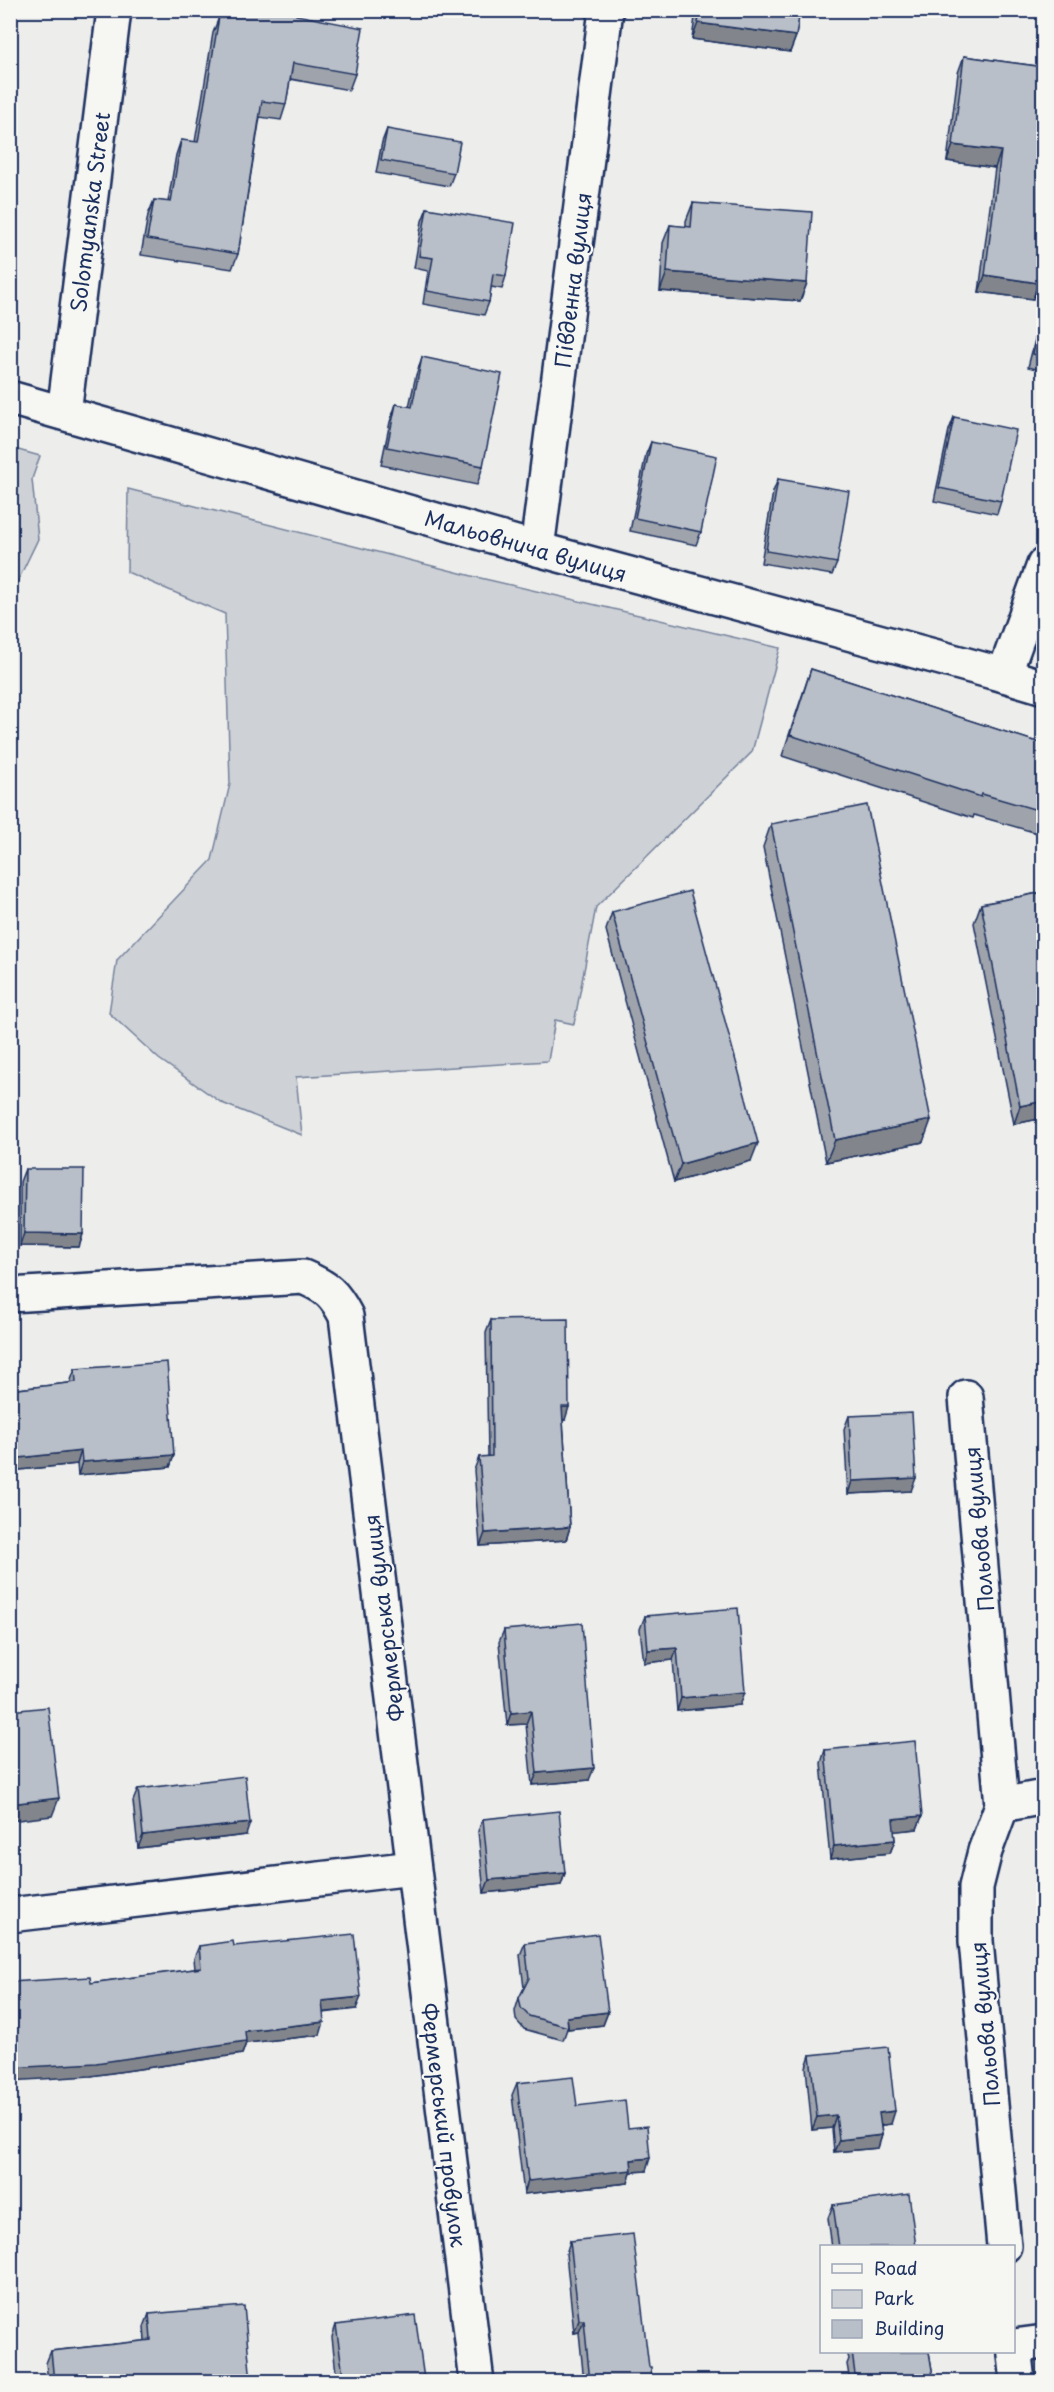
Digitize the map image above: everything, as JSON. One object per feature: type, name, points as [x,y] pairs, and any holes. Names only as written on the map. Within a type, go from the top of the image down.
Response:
[{"type":"street","name":"Solomyanska Street","points":[[64,413],[114,10]]},
{"type":"street","name":"Південна вулиця","points":[[537,549],[606,10]]},
{"type":"street","name":"Мальовнича вулиця","points":[[10,399],[537,549],[1044,687]]},
{"type":"street","points":[[1004,675],[1044,565]]},
{"type":"street","name":"Фермерська вулиця","points":[[10,1294],[303,1277],[322,1286],[336,1297],[346,1316],[413,1868]]},
{"type":"street","name":"Польова вулиця","points":[[966,1397],[1002,1805],[985,1851],[976,1887],[975,1941],[1004,2245]]},
{"type":"street","points":[[1002,1805],[1044,1797]]},
{"type":"street","points":[[10,1915],[413,1868]]},
{"type":"street","name":"Фермерський провулок","points":[[413,1868],[477,2382]]},
{"type":"street","points":[[1015,2346],[1044,2342]]},
{"type":"street","points":[[1015,2353],[1018,2382]]},
{"type":"green space","points":[[11,448],[40,456],[32,479],[38,539],[11,595]]},
{"type":"green space","points":[[128,489],[476,577],[780,648],[752,752],[596,907],[574,1024],[555,1020],[548,1061],[296,1077],[302,1135],[222,1103],[159,1059],[109,1013],[117,960],[212,860],[230,784],[225,614],[127,572]]},
{"type":"building","points":[[224,10],[297,10],[296,15],[363,28],[355,74],[293,63],[286,104],[262,101],[238,254],[147,239],[154,200],[171,202],[181,140],[198,142],[219,17],[223,18]]},
{"type":"building","points":[[700,10],[800,10],[796,36],[698,23]]},
{"type":"building","points":[[964,56],[1044,67],[1044,245],[1038,283],[985,275],[1001,151],[953,145]]},
{"type":"building","points":[[387,129],[460,142],[454,173],[381,160]]},
{"type":"building","points":[[693,203],[812,212],[807,283],[667,272],[670,225],[691,227]]},
{"type":"building","points":[[427,208],[515,223],[506,276],[493,274],[489,302],[427,291],[433,258],[419,256]]},
{"type":"building","points":[[1044,309],[1044,357],[1033,354]]},
{"type":"building","points":[[422,357],[502,374],[483,466],[387,447],[396,404],[412,407]]},
{"type":"building","points":[[954,417],[1016,430],[1001,501],[939,488]]},
{"type":"building","points":[[651,442],[717,456],[701,532],[635,518]]},
{"type":"building","points":[[778,479],[849,491],[837,563],[766,551]]},
{"type":"building","points":[[811,669],[1044,743],[1044,812],[982,794],[981,797],[790,735]]},
{"type":"building","points":[[867,805],[931,1120],[835,1140],[771,824]]},
{"type":"building","points":[[690,891],[758,1143],[681,1164],[612,912]]},
{"type":"building","points":[[1044,892],[1044,1101],[1020,1106],[981,904]]},
{"type":"building","points":[[25,1169],[84,1169],[83,1234],[24,1233]]},
{"type":"building","points":[[568,1319],[569,1407],[562,1407],[570,1527],[485,1533],[479,1457],[492,1456],[491,1320]]},
{"type":"building","points":[[167,1362],[174,1455],[82,1462],[81,1451],[10,1459],[10,1390],[76,1382],[75,1369]]},
{"type":"building","points":[[912,1413],[916,1478],[852,1481],[849,1416]]},
{"type":"building","points":[[738,1608],[745,1692],[681,1698],[677,1648],[648,1650],[645,1616]]},
{"type":"building","points":[[582,1623],[594,1768],[537,1773],[531,1711],[511,1713],[504,1630]]},
{"type":"building","points":[[48,1707],[59,1798],[10,1804],[10,1711]]},
{"type":"building","points":[[915,1741],[922,1816],[893,1819],[895,1840],[834,1846],[825,1750]]},
{"type":"building","points":[[245,1776],[250,1823],[143,1835],[138,1789]]},
{"type":"building","points":[[559,1811],[565,1873],[489,1880],[483,1819]]},
{"type":"building","points":[[354,1934],[361,1997],[322,2001],[324,2022],[245,2031],[246,2041],[96,2063],[10,2068],[10,1982],[90,1977],[91,1983],[201,1968],[199,1946],[233,1941],[234,1946]]},
{"type":"building","points":[[598,1934],[608,2012],[567,2017],[568,2027],[529,2016],[521,2008],[519,1998],[529,1978],[525,1943]]},
{"type":"building","points":[[888,2047],[895,2111],[879,2113],[882,2135],[839,2140],[836,2115],[817,2117],[810,2055]]},
{"type":"building","points":[[573,2077],[577,2106],[625,2100],[628,2128],[647,2126],[650,2158],[631,2160],[632,2170],[528,2181],[517,2083]]},
{"type":"building","points":[[909,2194],[916,2245],[839,2245],[833,2205]]},
{"type":"building","points":[[633,2234],[652,2382],[590,2382],[584,2320],[579,2320],[570,2241]]},
{"type":"building","points":[[244,2306],[251,2382],[54,2382],[51,2351],[151,2340],[149,2314]]},
{"type":"building","points":[[415,2315],[424,2379],[406,2382],[344,2382],[336,2325]]},
{"type":"building","points":[[852,2353],[929,2353],[934,2382],[856,2382]]}]
